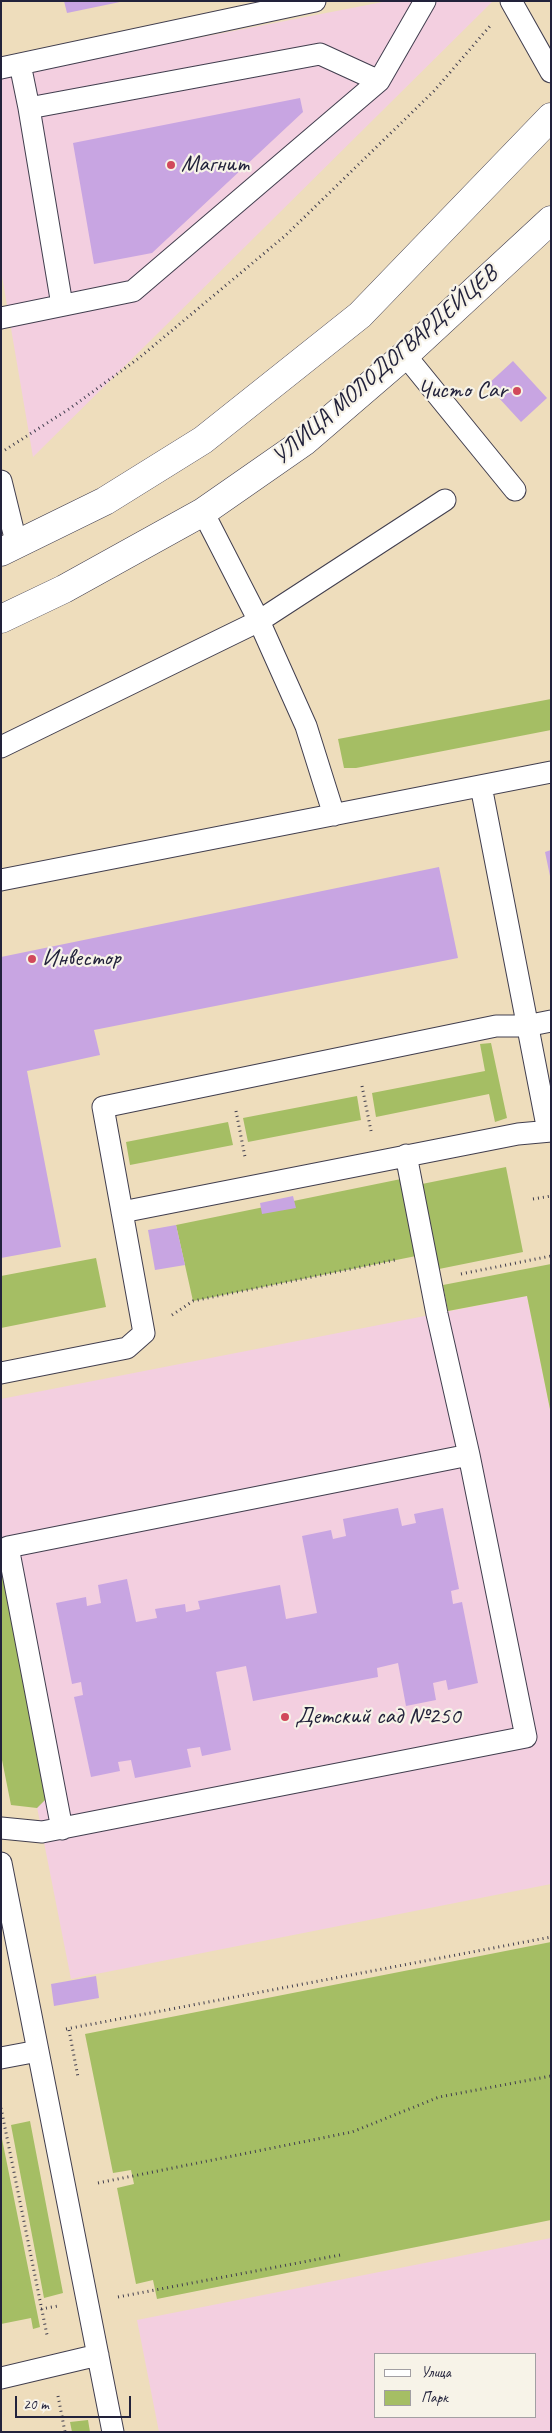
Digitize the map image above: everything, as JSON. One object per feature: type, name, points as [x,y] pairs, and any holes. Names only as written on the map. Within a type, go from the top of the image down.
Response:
[{"type":"main road","points":[[9,549],[105,501],[203,440],[345,327],[367,308],[551,117]]},
{"type":"main road","name":"УЛИЦА МОЛОДОГВАРДЕЙЦЕВ","points":[[1,619],[64,589],[203,512],[305,441],[405,355],[551,220]]},
{"type":"lane","points":[[62,305],[29,108],[11,66],[315,1]]},
{"type":"lane","points":[[1,318],[133,291],[379,81],[425,1]]},
{"type":"lane","points":[[511,1],[551,72]]},
{"type":"lane","points":[[29,108],[320,54],[379,81]]},
{"type":"lane","points":[[405,355],[516,490]]},
{"type":"lane","points":[[1,481],[9,549]]},
{"type":"lane","points":[[1,748],[259,620],[445,500]]},
{"type":"lane","points":[[203,512],[259,620],[306,726],[334,815]]},
{"type":"lane","points":[[1,880],[551,772]]},
{"type":"lane","points":[[122,1212],[406,1155],[518,1134],[549,1131],[526,1026],[481,786]]},
{"type":"lane","points":[[1,1373],[127,1348],[144,1333],[102,1107],[496,1026],[526,1026],[551,1021]]},
{"type":"lane","points":[[1,1828],[42,1832],[526,1737],[469,1455],[430,1280],[406,1155]]},
{"type":"lane","points":[[62,1828],[8,1547],[469,1455]]},
{"type":"lane","points":[[1,1863],[113,2432]]},
{"type":"lane","points":[[1,2058],[38,2051]]},
{"type":"lane","points":[[1,2378],[98,2355]]},
{"type":"path","points":[[1,452],[69,409],[138,358],[286,235],[434,90],[511,1]]},
{"type":"path","points":[[356,1055],[378,1161]]},
{"type":"path","points":[[225,1082],[232,1092],[248,1173],[241,1188]]},
{"type":"path","points":[[533,1199],[551,1196]]},
{"type":"path","points":[[144,1333],[193,1301],[416,1256],[430,1280],[551,1256]]},
{"type":"path","points":[[31,2020],[69,2030],[551,1937]]},
{"type":"path","points":[[98,2183],[352,2132],[439,2097],[551,2076]]},
{"type":"path","points":[[1,2108],[65,2432]]},
{"type":"path","points":[[41,2309],[340,2256]]},
{"type":"shaded area","points":[[388,1],[493,1],[33,457],[1,270],[1,76]]},
{"type":"shaded area","name":"Детский сад №250","points":[[527,1296],[551,1415],[551,1884],[71,1979],[1,1625],[1,1399]]},
{"type":"shaded area","points":[[551,2238],[551,2432],[159,2432],[137,2320]]},
{"type":"green space","points":[[551,699],[551,730],[356,768],[344,768],[338,739]]},
{"type":"green space","points":[[491,1043],[507,1118],[495,1122],[489,1094],[376,1117],[372,1093],[485,1071],[480,1044]]},
{"type":"green space","points":[[357,1096],[361,1120],[248,1142],[243,1118]]},
{"type":"green space","points":[[228,1122],[233,1145],[130,1165],[126,1142]]},
{"type":"green space","points":[[506,1167],[523,1252],[439,1269],[422,1184]]},
{"type":"green space","points":[[401,1179],[416,1256],[193,1301],[176,1225]]},
{"type":"green space","points":[[96,1258],[106,1307],[1,1328],[1,1276]]},
{"type":"green space","points":[[551,1264],[551,1414],[527,1296],[448,1311],[443,1285]]},
{"type":"green space","points":[[1,1565],[47,1798],[37,1808],[11,1805],[1,1755]]},
{"type":"green space","points":[[551,1942],[551,2220],[157,2299],[153,2280],[136,2284],[117,2188],[134,2184],[131,2170],[113,2173],[85,2034]]},
{"type":"green space","points":[[30,2121],[63,2293],[44,2298],[11,2125]]},
{"type":"green space","points":[[1,2134],[40,2327],[33,2329],[31,2318],[1,2324]]},
{"type":"green space","points":[[88,2420],[90,2432],[72,2432],[70,2422]]},
{"type":"building","points":[[64,1],[120,1],[120,2],[67,13]]},
{"type":"building","points":[[300,98],[303,112],[152,253],[94,264],[73,143]]},
{"type":"building","name":"Чисто Car","points":[[513,361],[547,398],[521,422],[487,385]]},
{"type":"building","points":[[551,850],[551,875],[550,876],[545,852]]},
{"type":"building","points":[[439,867],[458,958],[94,1030],[100,1055],[27,1071],[61,1247],[1,1258],[1,957]]},
{"type":"building","points":[[293,1196],[296,1208],[262,1214],[260,1203]]},
{"type":"building","points":[[176,1225],[185,1265],[155,1270],[148,1230]]},
{"type":"building","points":[[398,1508],[402,1526],[416,1523],[414,1514],[443,1508],[459,1589],[451,1591],[453,1604],[462,1602],[478,1683],[448,1690],[446,1680],[433,1683],[436,1700],[406,1706],[398,1663],[377,1668],[378,1677],[253,1701],[246,1666],[216,1672],[231,1750],[202,1756],[200,1747],[187,1749],[191,1767],[135,1778],[131,1760],[118,1762],[120,1771],[91,1777],[74,1697],[83,1695],[81,1682],[72,1684],[56,1603],[86,1597],[87,1606],[101,1603],[98,1585],[127,1579],[136,1622],[157,1618],[155,1609],[185,1604],[186,1612],[200,1609],[198,1601],[280,1585],[286,1619],[317,1613],[302,1536],[331,1530],[333,1539],[346,1536],[343,1519]]},
{"type":"building","points":[[96,1976],[99,1998],[54,2006],[51,1984]]},
{"type":"place","name":"Магнит","points":[[171,165]]},
{"type":"place","name":"Чисто Car","points":[[517,391]]},
{"type":"place","name":"Инвестор","points":[[32,959]]},
{"type":"place","name":"Детский сад №250","points":[[285,1717]]}]
